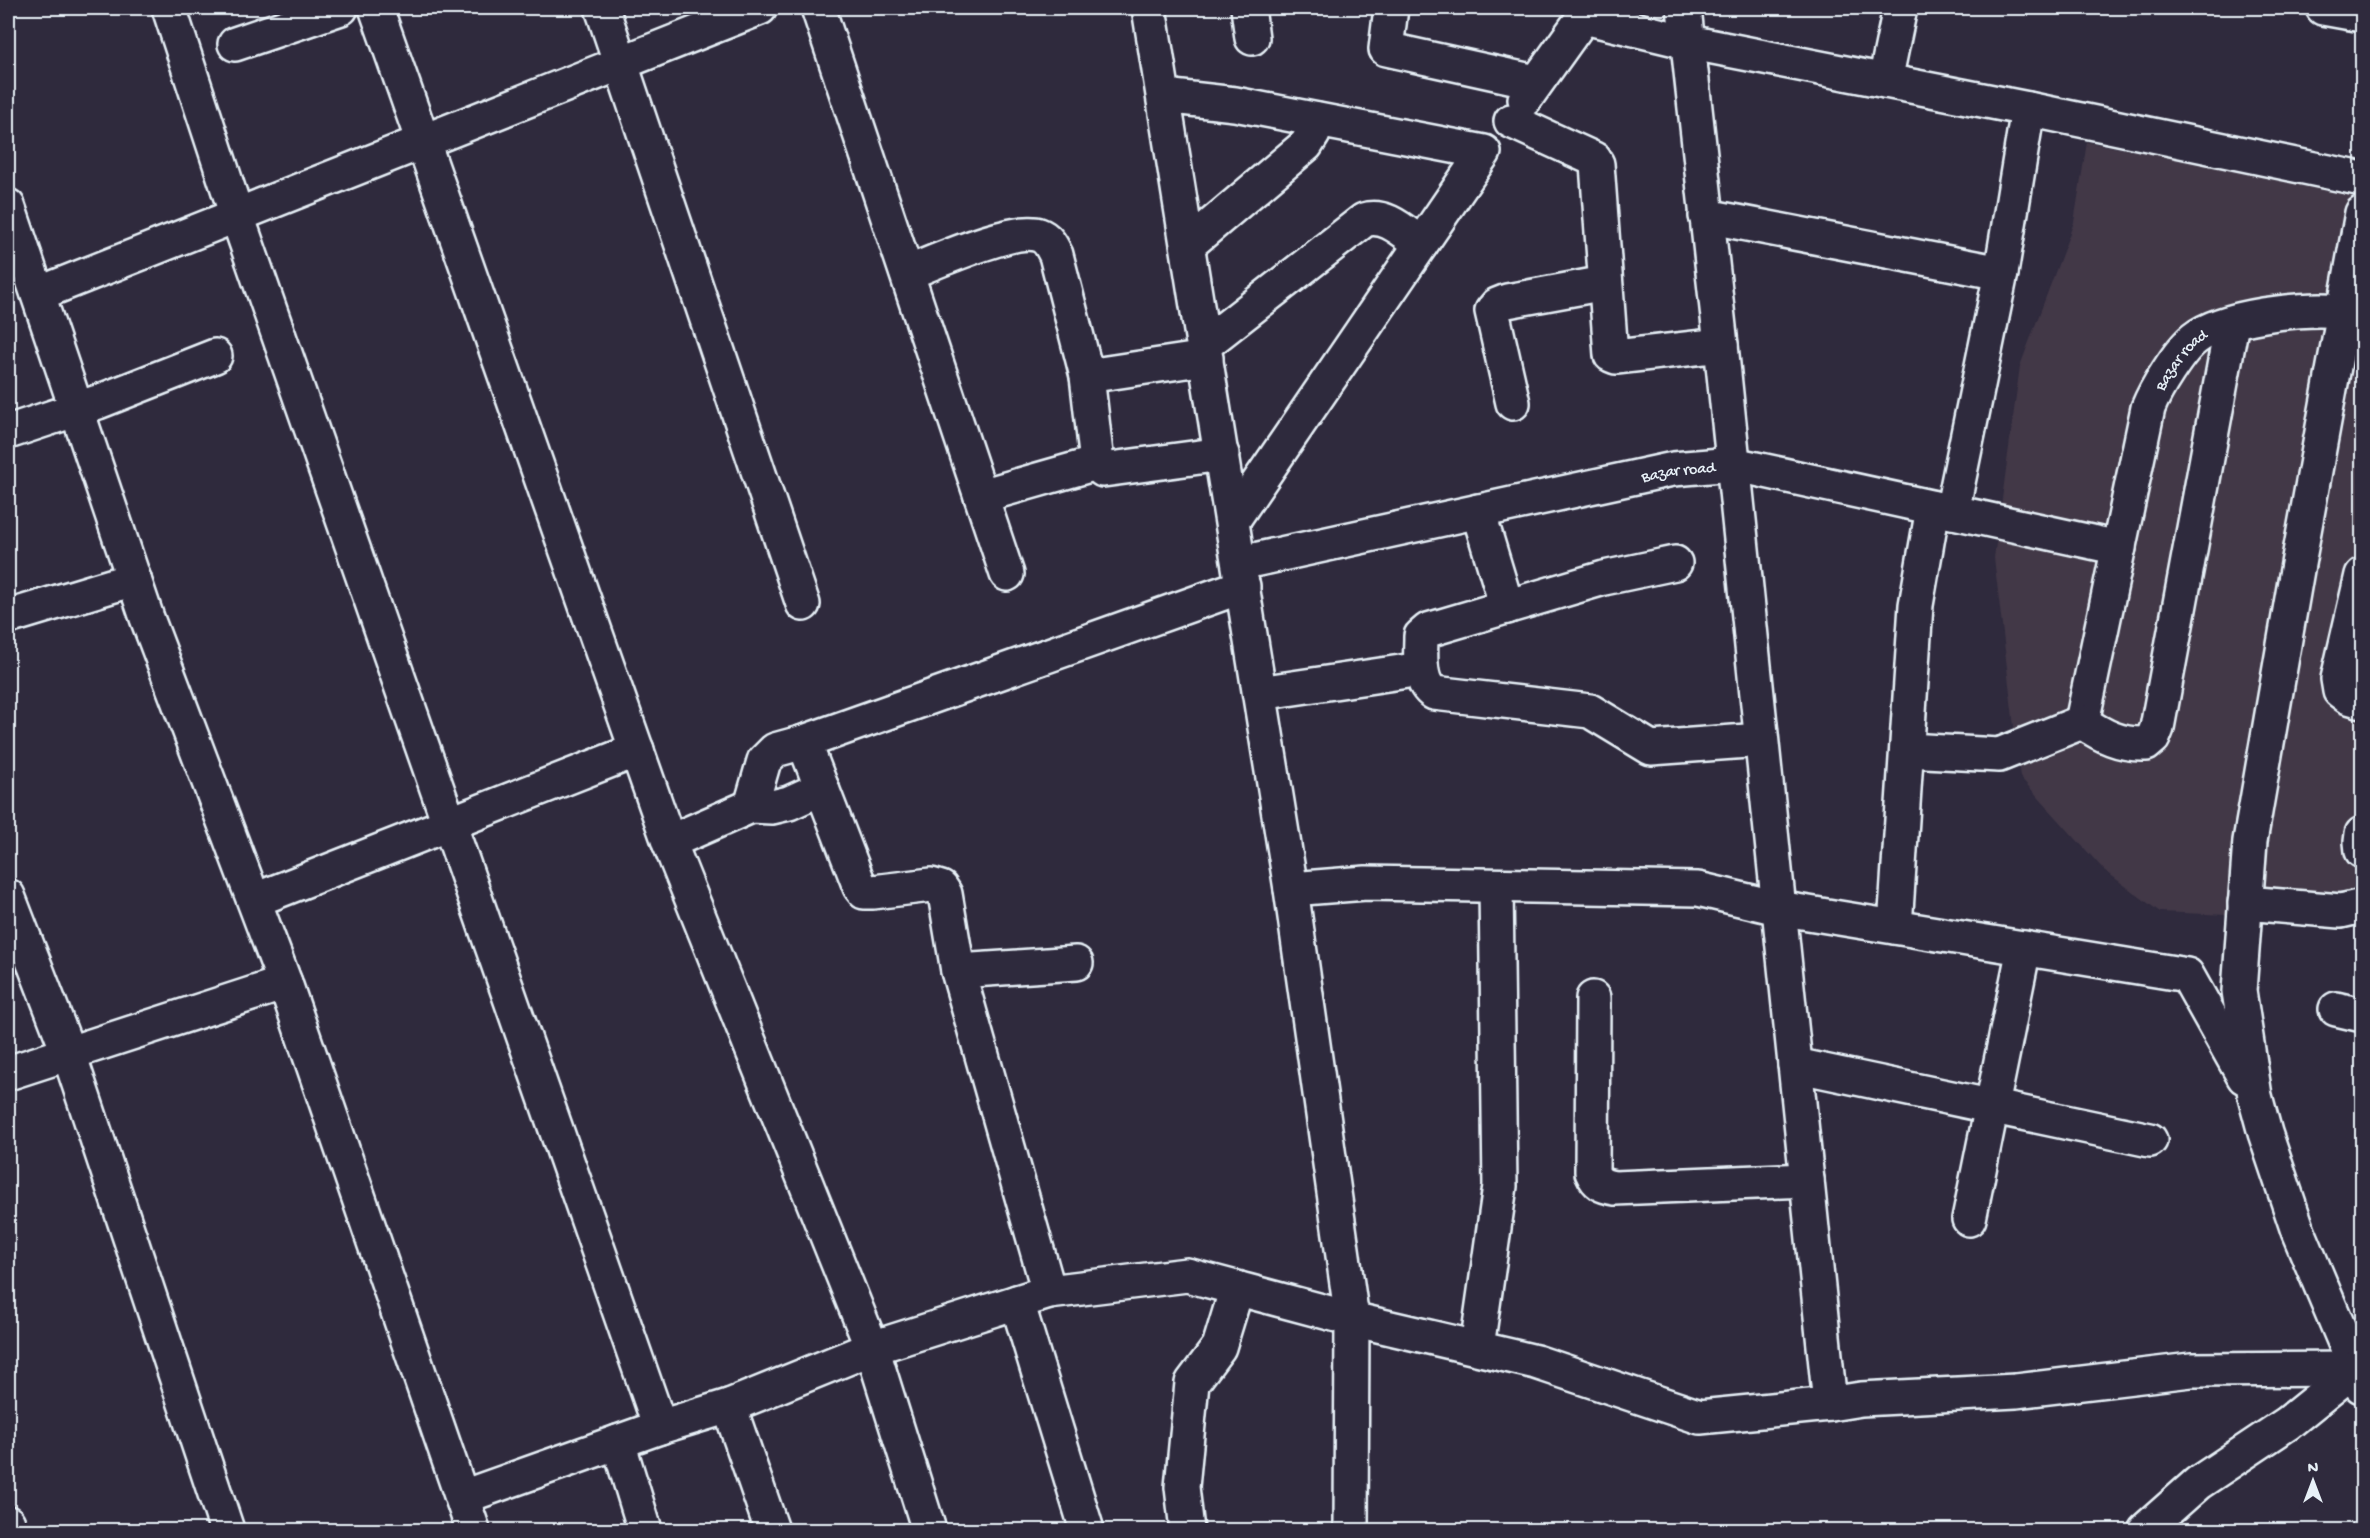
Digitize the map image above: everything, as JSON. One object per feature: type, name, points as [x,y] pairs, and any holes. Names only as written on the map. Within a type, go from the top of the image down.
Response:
[{"type":"street","points":[[169,8],[237,216],[660,1427]]},
{"type":"street","points":[[235,44],[341,8]]},
{"type":"street","points":[[376,8],[669,842],[872,1348],[929,1530]]},
{"type":"street","points":[[603,8],[803,604]]},
{"type":"street","points":[[38,294],[760,8]]},
{"type":"street","points":[[818,8],[1007,574]]},
{"type":"street","points":[[1149,8],[1291,889],[1352,1319],[1351,1530]]},
{"type":"street","points":[[1391,8],[1386,49],[1536,82]]},
{"type":"street","points":[[1684,8],[1830,1404]]},
{"type":"street","points":[[1885,81],[1900,8]]},
{"type":"street","points":[[2323,8],[2362,15]]},
{"type":"street","points":[[1233,520],[1484,152],[1511,121],[1587,12],[1688,42],[2028,109],[2362,179]]},
{"type":"street","points":[[1164,96],[1235,104],[1484,152]]},
{"type":"street","points":[[1895,927],[1916,605],[2001,273],[2028,109]]},
{"type":"street","points":[[1188,245],[1306,145],[1313,134],[1317,120]]},
{"type":"street","points":[[1511,121],[1594,159],[1597,164],[1611,355],[1616,357],[1721,345]]},
{"type":"street","points":[[2360,1374],[2298,1231],[2255,1096],[2239,991],[2250,841],[2353,315],[2362,213]]},
{"type":"street","points":[[1706,216],[2001,273]]},
{"type":"street","points":[[9,217],[38,294],[134,579],[285,983],[473,1530]]},
{"type":"street","points":[[1087,376],[1205,352],[1364,220],[1373,217],[1383,218],[1421,244]]},
{"type":"street","points":[[907,273],[986,243],[1019,234],[1038,234],[1048,240],[1056,255],[1087,376],[1097,463],[1103,470],[1108,470],[1222,454]]},
{"type":"street","points":[[1513,403],[1492,318],[1492,312],[1497,305],[1507,301],[1605,284]]},
{"type":"street","name":"Bazar road","points":[[2082,722],[2148,408],[2154,392],[2192,341],[2209,329],[2282,311],[2353,315]]},
{"type":"street","points":[[1906,750],[1999,755],[2082,722],[2104,737],[2119,743],[2146,744],[2153,738],[2157,728],[2232,323]]},
{"type":"street","points":[[8,432],[98,402],[215,356]]},
{"type":"street","points":[[981,496],[1097,463]]},
{"type":"street","name":"Bazar road","points":[[751,806],[764,761],[775,750],[804,742],[1242,574],[1478,511],[1673,469],[1733,464],[2119,548]]},
{"type":"street","points":[[1478,511],[1507,607]]},
{"type":"street","points":[[1675,563],[1604,578],[1428,630],[1421,636],[1421,669],[1426,686],[1434,693],[1590,711],[1651,748],[1761,740]]},
{"type":"street","points":[[2362,575],[2338,679],[2340,691],[2348,697],[2362,700]]},
{"type":"street","points":[[8,617],[134,579]]},
{"type":"street","points":[[1260,693],[1421,669]]},
{"type":"street","points":[[804,742],[860,887],[864,891],[931,885],[944,890],[958,971],[1049,1292]]},
{"type":"street","points":[[255,900],[637,750]]},
{"type":"street","points":[[669,842],[751,806],[772,807],[822,788]]},
{"type":"street","points":[[1291,889],[1366,883],[1698,889],[1778,908],[2187,975],[2255,1096]]},
{"type":"street","points":[[1477,1347],[1500,1186],[1496,887]]},
{"type":"street","points":[[8,896],[69,1054],[227,1530]]},
{"type":"street","points":[[2246,903],[2341,911],[2362,906]]},
{"type":"street","points":[[1969,1219],[2024,948]]},
{"type":"street","points":[[958,971],[1076,963]]},
{"type":"street","points":[[8,1073],[285,983]]},
{"type":"street","points":[[1593,998],[1592,1172],[1595,1181],[1615,1188],[1807,1180]]},
{"type":"street","points":[[1795,1065],[2150,1140]]},
{"type":"street","points":[[463,1497],[660,1427],[729,1406],[872,1348],[1049,1292],[1187,1275],[1352,1319],[1536,1362],[1700,1417],[1862,1399],[2016,1391],[2192,1370],[2360,1374]]},
{"type":"street","points":[[1187,1530],[1182,1487],[1192,1383],[1219,1347],[1237,1288]]},
{"type":"street","points":[[1017,1302],[1087,1530]]},
{"type":"street","points":[[2145,1530],[2198,1483],[2360,1374]]},
{"type":"street","points":[[729,1406],[772,1530]]},
{"type":"street","points":[[618,1442],[645,1530]]},
{"type":"street","points":[[8,1523],[10,1530]]},
{"type":"shaded area","points":[[2087,142],[2313,184],[2362,196],[2362,921],[2160,912],[2104,870],[2020,777],[1994,558],[2020,366],[2074,222]]},
{"type":"railway","points":[[2351,1530],[2362,1519]]}]
